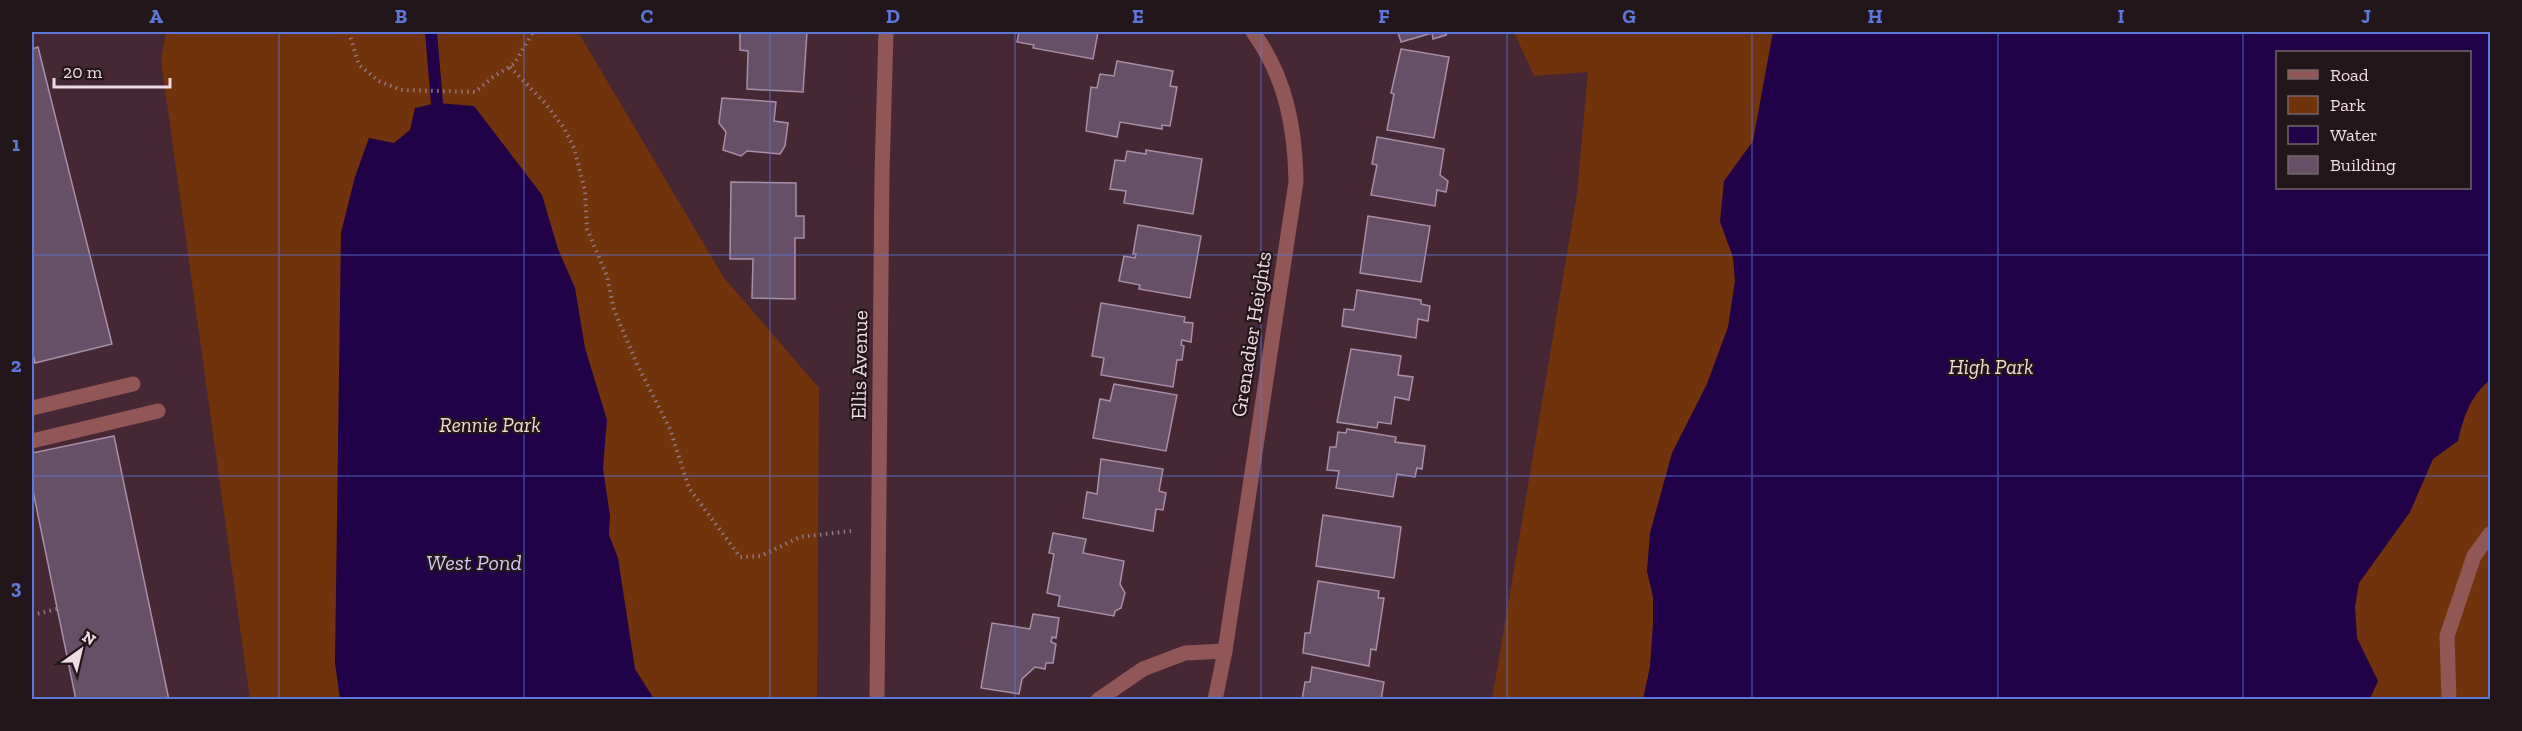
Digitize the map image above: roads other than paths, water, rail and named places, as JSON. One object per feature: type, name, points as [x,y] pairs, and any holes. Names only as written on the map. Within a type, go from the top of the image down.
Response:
[{"type":"street","name":"Ellis Avenue","points":[[877,699],[882,172],[886,32]]},
{"type":"street","name":"Grenadier Heights","points":[[1215,699],[1225,651],[1296,182],[1295,143],[1290,111],[1279,76],[1253,32]]},
{"type":"street","points":[[32,408],[133,384]]},
{"type":"street","points":[[32,441],[158,411]]},
{"type":"street","points":[[2449,699],[2447,636],[2474,556],[2490,534]]},
{"type":"street","points":[[1098,699],[1143,669],[1185,653],[1225,651]]},
{"type":"water","name":"High Park","points":[[1773,32],[2490,32],[2490,380],[2483,386],[2469,407],[2458,441],[2433,459],[2410,512],[2359,583],[2355,607],[2357,638],[2378,681],[2370,699],[1643,699],[1650,667],[1653,624],[1653,597],[1647,571],[1650,533],[1672,453],[1707,384],[1728,327],[1735,281],[1733,257],[1720,222],[1724,181],[1753,141]]},
{"type":"water","name":"West Pond","points":[[437,103],[474,106],[542,195],[558,249],[575,288],[585,348],[607,420],[603,468],[610,516],[609,535],[618,558],[635,669],[654,699],[340,699],[335,663],[341,233],[355,177],[369,138],[394,143],[410,130],[415,108]]},
{"type":"waterway","points":[[431,32],[437,103]]},
{"type":"park label","name":"Rennie Park","points":[[490,424]]}]
